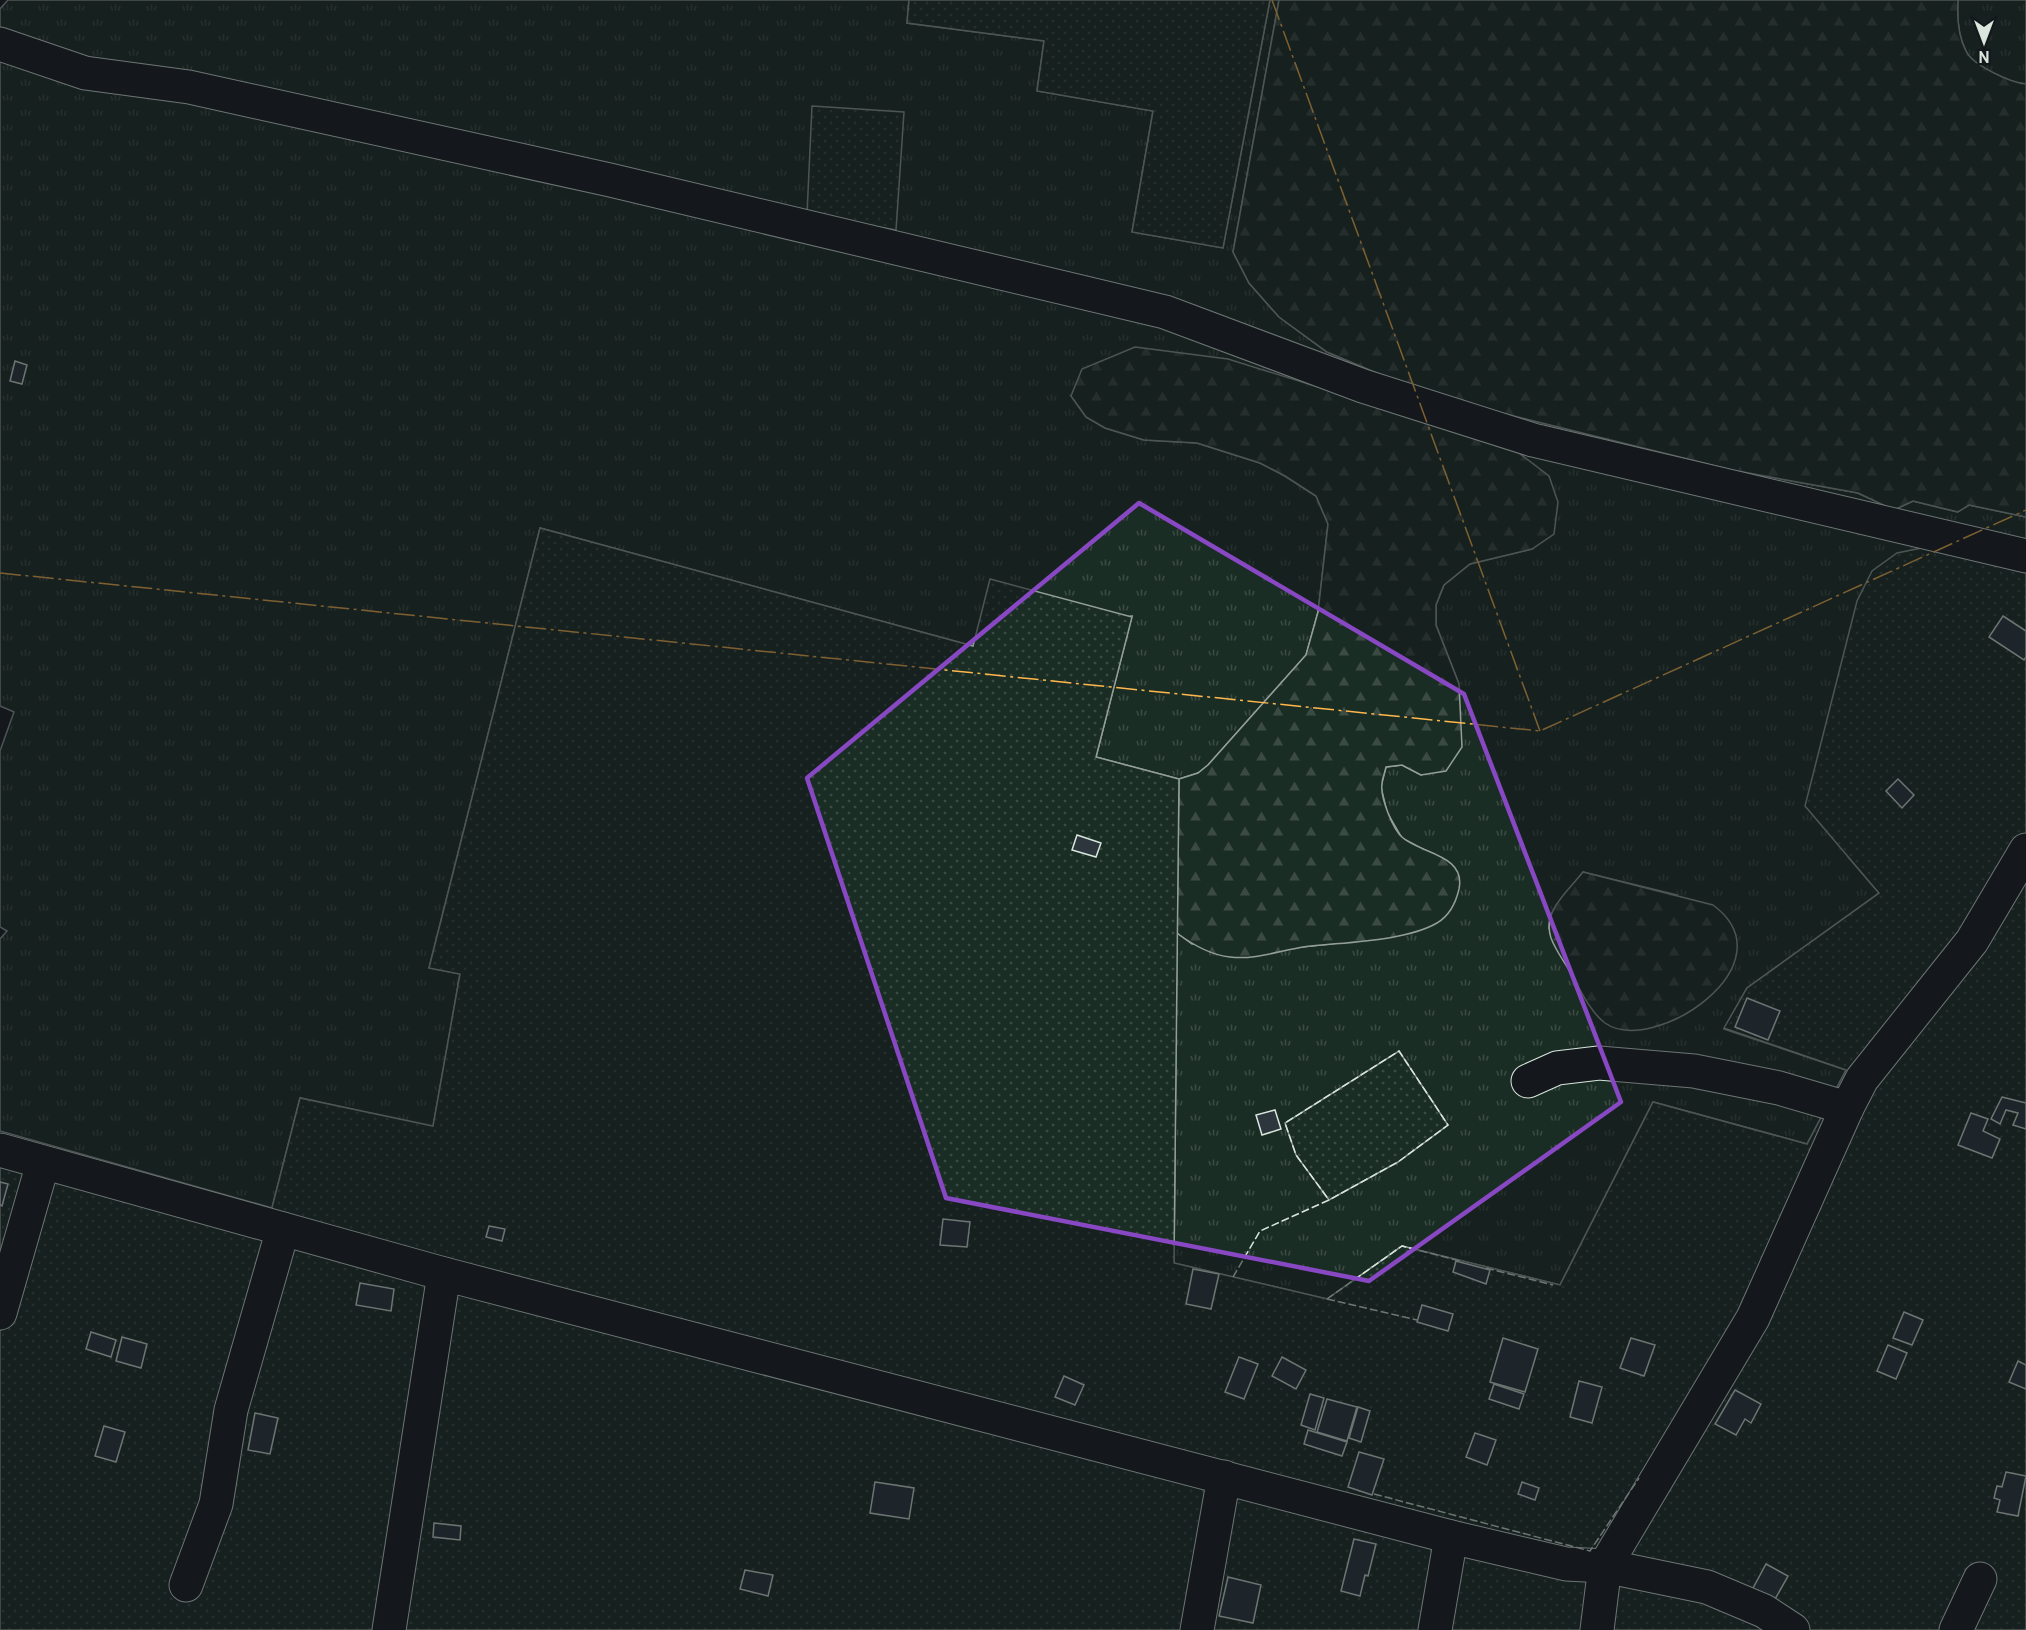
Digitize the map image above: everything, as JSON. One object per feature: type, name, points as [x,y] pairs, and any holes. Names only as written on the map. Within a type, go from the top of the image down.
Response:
[{"type":"lane","points":[[0,44],[85,73],[189,87],[610,180],[1165,312],[1363,386],[1533,440],[2026,556]]},
{"type":"lane","points":[[1597,1630],[1605,1566],[1753,1318],[1862,1079],[1972,941],[2026,850]]},
{"type":"lane","points":[[1528,1080],[1557,1068],[1599,1063],[1682,1070],[1779,1088],[1847,1108]]},
{"type":"lane","points":[[0,1150],[444,1274],[1451,1537],[1566,1564],[1605,1566],[1707,1587],[1764,1611],[1793,1630]]},
{"type":"lane","points":[[0,1313],[43,1163]]},
{"type":"lane","points":[[186,1585],[216,1504],[231,1410],[283,1229]]},
{"type":"lane","points":[[388,1630],[444,1274]]},
{"type":"lane","points":[[1197,1630],[1224,1477]]},
{"type":"lane","points":[[1435,1630],[1451,1537]]},
{"type":"lane","points":[[1956,1630],[1980,1579]]},
{"type":"highlighted area","points":[[1139,503],[1464,694],[1621,1102],[1369,1281],[946,1198],[807,778]]},
{"type":"green space","points":[[8,0],[909,0],[907,23],[1044,41],[1037,91],[1153,111],[1132,232],[1223,248],[1270,0],[1279,0],[1233,252],[1249,283],[1279,317],[1327,352],[1429,395],[1732,470],[1858,493],[1894,510],[1913,501],[1957,512],[1969,505],[2026,517],[2026,572],[2010,564],[1848,857],[1879,893],[1747,988],[1724,1029],[1846,1070],[1807,1144],[1653,1102],[1560,1285],[1402,1246],[1327,1299],[1174,1263],[1177,933],[1192,944],[1302,947],[1367,940],[1423,849],[1402,838],[1387,812],[1381,787],[1386,767],[1402,765],[1421,775],[1459,684],[1436,625],[1436,605],[1444,585],[1470,564],[1532,549],[1071,396],[1086,417],[1105,428],[1144,440],[1197,443],[1260,463],[1316,496],[1328,524],[1318,612],[1306,655],[1208,765],[1198,773],[1179,779],[1096,757],[1132,616],[973,646],[540,528],[429,968],[460,974],[433,1127],[300,1098],[272,1208],[0,1131],[0,939],[7,931],[0,927],[0,751],[14,712],[0,706],[0,9]],"holes":[[[1583,872],[1677,895],[1593,1009],[1552,939],[1549,928],[1550,915]]]},
{"type":"green space","points":[[909,0],[1270,0],[1223,248],[1132,232],[1153,111],[1037,91],[1044,41],[907,23]]},
{"type":"green space","points":[[1279,0],[1958,0],[1960,32],[1963,45],[1970,56],[1993,72],[2026,84],[2026,517],[1969,505],[1958,512],[1913,501],[1894,510],[1858,493],[1732,470],[1429,395],[1327,352],[1279,317],[1249,283],[1233,252]]},
{"type":"green space","points":[[1958,0],[2026,0],[2026,84],[1993,72],[1970,56],[1963,45],[1960,32]]},
{"type":"green space","points":[[812,106],[904,112],[896,230],[807,214]]},
{"type":"green space","points":[[1135,347],[1228,359],[1511,447],[1549,476],[1558,502],[1554,534],[1532,549],[1470,564],[1444,585],[1436,605],[1436,625],[1459,684],[1462,747],[1446,771],[1421,775],[1402,765],[1386,767],[1383,778],[1382,790],[1385,805],[1399,834],[1411,843],[1441,857],[1456,869],[1459,889],[1454,904],[1445,917],[1437,923],[1390,938],[1303,947],[1239,958],[1209,952],[1177,933],[1179,779],[1198,773],[1208,765],[1306,655],[1318,612],[1328,524],[1316,496],[1260,463],[1197,443],[1144,440],[1105,428],[1086,417],[1071,396],[1082,369]]},
{"type":"green space","points":[[540,528],[973,646],[990,579],[1132,617],[1096,757],[1179,779],[1174,1263],[1327,1299],[1402,1246],[1560,1285],[1653,1102],[1807,1144],[1846,1070],[1724,1028],[1747,988],[1879,893],[1805,806],[1857,601],[1872,571],[1897,553],[1936,545],[2010,564],[2026,572],[2026,1630],[0,1630],[0,1165],[264,1239],[300,1098],[433,1126],[460,974],[429,968]]},
{"type":"green space","points":[[1583,872],[1713,905],[1733,928],[1737,953],[1727,977],[1707,999],[1681,1016],[1653,1027],[1627,1030],[1605,1023],[1585,998],[1555,946],[1549,928],[1553,910]]},
{"type":"green space","points":[[1399,1051],[1448,1125],[1398,1162],[1329,1200],[1296,1155],[1285,1123]]},
{"type":"building","points":[[15,361],[27,365],[22,384],[10,381]]},
{"type":"building","points":[[2003,616],[2026,631],[2024,660],[1989,637]]},
{"type":"building","points":[[1898,779],[1914,795],[1902,808],[1886,791]]},
{"type":"building","points":[[1077,835],[1101,843],[1096,857],[1072,850]]},
{"type":"building","points":[[1747,998],[1780,1011],[1768,1040],[1735,1027]]},
{"type":"building","points":[[2002,1097],[2026,1103],[2026,1129],[2013,1125],[2018,1113],[2006,1110],[2000,1124],[1991,1119]]},
{"type":"building","points":[[1275,1110],[1281,1129],[1262,1135],[1256,1115]]},
{"type":"building","points":[[1971,1113],[1988,1119],[1983,1131],[2000,1139],[1992,1158],[1958,1145]]},
{"type":"building","points":[[0,1182],[8,1184],[2,1206],[0,1205]]},
{"type":"building","points":[[943,1219],[970,1222],[967,1247],[940,1245]]},
{"type":"building","points":[[489,1226],[505,1229],[502,1241],[486,1237]]},
{"type":"building","points":[[1456,1261],[1490,1270],[1486,1284],[1453,1272]]},
{"type":"building","points":[[1193,1269],[1219,1274],[1211,1309],[1186,1304]]},
{"type":"building","points":[[360,1283],[394,1289],[391,1311],[356,1305]]},
{"type":"building","points":[[1422,1305],[1453,1314],[1448,1331],[1417,1322]]},
{"type":"building","points":[[1904,1312],[1923,1320],[1912,1345],[1893,1338]]},
{"type":"building","points":[[91,1332],[116,1340],[111,1357],[86,1349]]},
{"type":"building","points":[[122,1337],[147,1344],[141,1368],[116,1361]]},
{"type":"building","points":[[1503,1338],[1538,1349],[1525,1392],[1490,1382]]},
{"type":"building","points":[[1631,1338],[1655,1345],[1644,1376],[1620,1368]]},
{"type":"building","points":[[1888,1345],[1907,1353],[1896,1379],[1877,1371]]},
{"type":"building","points":[[1239,1357],[1258,1364],[1244,1399],[1225,1392]]},
{"type":"building","points":[[1282,1357],[1306,1370],[1296,1389],[1272,1376]]},
{"type":"building","points":[[2018,1361],[2026,1365],[2026,1389],[2009,1382]]},
{"type":"building","points":[[1064,1376],[1084,1385],[1075,1405],[1055,1397]]},
{"type":"building","points":[[1579,1381],[1602,1387],[1592,1423],[1570,1417]]},
{"type":"building","points":[[1494,1384],[1524,1394],[1519,1409],[1489,1399]]},
{"type":"building","points":[[1735,1390],[1761,1404],[1751,1423],[1745,1419],[1736,1435],[1715,1424]]},
{"type":"building","points":[[1310,1394],[1324,1398],[1315,1430],[1301,1425]]},
{"type":"building","points":[[1327,1399],[1357,1407],[1347,1441],[1317,1432]]},
{"type":"building","points":[[1358,1407],[1370,1411],[1361,1442],[1349,1438]]},
{"type":"building","points":[[255,1413],[278,1418],[270,1454],[248,1450]]},
{"type":"building","points":[[104,1426],[125,1432],[116,1462],[95,1456]]},
{"type":"building","points":[[1308,1430],[1347,1442],[1342,1456],[1304,1444]]},
{"type":"building","points":[[1475,1433],[1496,1440],[1487,1465],[1466,1457]]},
{"type":"building","points":[[1359,1452],[1384,1459],[1372,1495],[1348,1487]]},
{"type":"building","points":[[2006,1472],[2026,1476],[2018,1516],[1997,1512],[2000,1500],[1994,1498],[1997,1486],[2002,1487]]},
{"type":"building","points":[[875,1482],[914,1488],[909,1519],[870,1513]]},
{"type":"building","points":[[1522,1482],[1539,1488],[1535,1500],[1518,1494]]},
{"type":"building","points":[[434,1523],[461,1526],[460,1540],[433,1537]]},
{"type":"building","points":[[1354,1539],[1376,1544],[1360,1596],[1341,1591]]},
{"type":"building","points":[[1766,1564],[1788,1576],[1774,1601],[1752,1590]]},
{"type":"building","points":[[745,1570],[773,1575],[768,1596],[740,1589]]},
{"type":"building","points":[[1228,1577],[1261,1585],[1253,1623],[1219,1616]]},
{"type":"fence","points":[[1233,1277],[1260,1231],[1329,1200],[1398,1162],[1448,1125],[1399,1051],[1285,1123],[1296,1155],[1329,1200]]},
{"type":"fence","points":[[1327,1299],[1402,1246],[1460,1261]]},
{"type":"fence","points":[[1486,1268],[1553,1285]]},
{"type":"fence","points":[[1327,1299],[1417,1320]]},
{"type":"fence","points":[[1374,1494],[1590,1551],[1639,1478]]},
{"type":"power","points":[[1272,0],[1540,731]]},
{"type":"power","points":[[0,573],[1540,731],[2026,510]]}]
